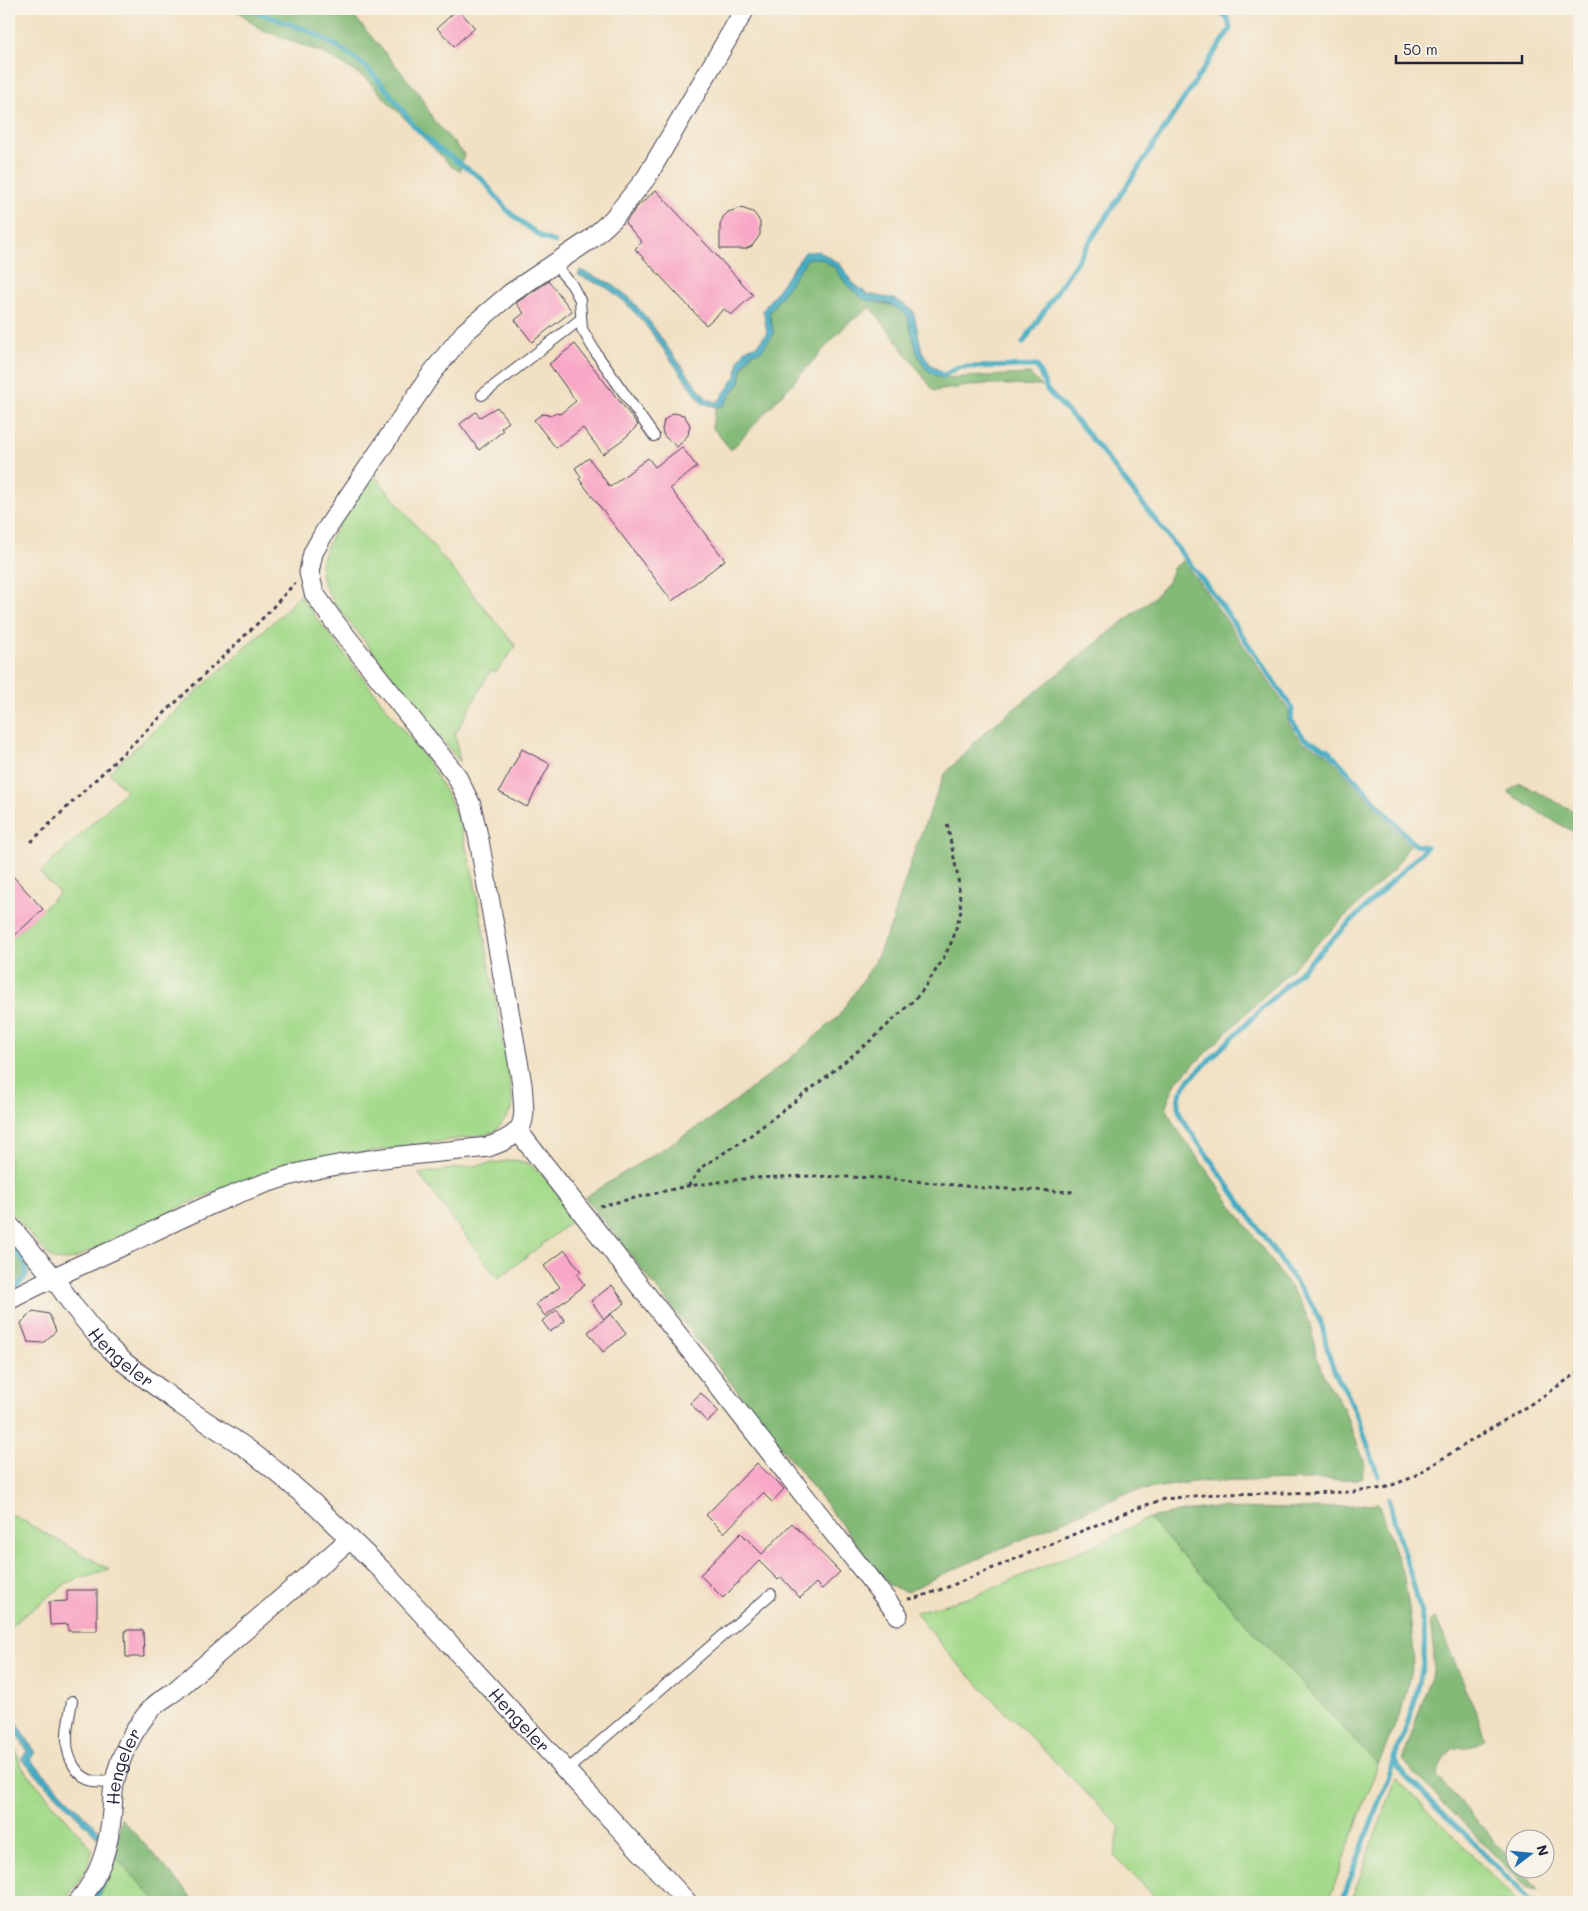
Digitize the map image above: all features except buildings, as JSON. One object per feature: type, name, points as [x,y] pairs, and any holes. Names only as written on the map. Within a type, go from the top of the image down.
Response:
[{"type":"street","points":[[9,1300],[53,1277],[212,1205],[261,1185],[307,1171],[348,1164],[488,1147],[507,1140],[518,1131],[525,1115],[522,1084],[479,840],[470,806],[456,775],[314,593],[309,572],[314,553],[324,533],[432,372],[465,332],[488,312],[511,293],[591,239],[613,219],[646,178],[745,9]]},
{"type":"street","points":[[518,1131],[893,1608]]},
{"type":"street","name":"Hengeler","points":[[9,1225],[53,1277],[89,1326],[125,1363],[150,1383],[245,1447],[270,1467],[314,1504],[382,1570],[687,1902]]},
{"type":"street","name":"Hengeler","points":[[78,1902],[95,1878],[104,1860],[110,1834],[114,1781],[124,1753],[135,1731],[154,1707],[175,1691],[350,1539]]},
{"type":"lane","points":[[554,265],[572,285],[580,300],[582,329],[596,353],[654,436]]},
{"type":"lane","points":[[482,395],[581,319]]},
{"type":"lane","points":[[566,1772],[771,1594]]},
{"type":"lane","points":[[72,1702],[66,1742],[71,1760],[80,1774],[88,1779],[114,1781]]},
{"type":"path","points":[[31,842],[261,620],[298,579],[309,572]]},
{"type":"path","points":[[687,1186],[702,1167],[747,1138],[816,1085],[875,1037],[920,994],[954,939],[961,911],[958,878],[947,823]]},
{"type":"path","points":[[582,1210],[687,1186],[752,1178],[810,1176],[884,1178],[985,1188],[1076,1192]]},
{"type":"path","points":[[893,1608],[1132,1510],[1164,1500],[1215,1494],[1354,1492],[1384,1488],[1411,1478],[1579,1372]]},
{"type":"green space","points":[[235,9],[348,9],[418,92],[434,121],[464,154],[460,171],[452,167],[364,77],[325,54],[260,29]]},
{"type":"green space","points":[[808,258],[820,258],[835,268],[847,285],[880,304],[892,305],[907,315],[917,353],[939,378],[1030,374],[1042,386],[984,384],[934,391],[871,307],[847,324],[731,450],[712,427],[716,407],[723,405],[740,382],[743,366],[752,353],[774,334],[769,313]]},
{"type":"green space","points":[[374,475],[516,646],[495,673],[491,670],[455,734],[460,762],[333,601],[323,580],[321,573],[325,550],[340,523]]},
{"type":"green space","points":[[1183,561],[1289,711],[1288,722],[1301,741],[1326,753],[1410,845],[1393,870],[1176,1082],[1166,1106],[1173,1123],[1300,1301],[1312,1328],[1316,1355],[1326,1379],[1343,1408],[1365,1463],[1361,1479],[1192,1482],[1129,1492],[928,1581],[908,1592],[890,1586],[585,1197],[714,1117],[787,1061],[838,1017],[875,962],[892,922],[915,849],[944,775],[984,733],[1154,597],[1168,582],[1173,568]]},
{"type":"green space","points":[[299,595],[431,766],[450,800],[461,828],[474,879],[513,1106],[504,1121],[494,1132],[479,1136],[319,1159],[286,1168],[210,1194],[135,1228],[74,1259],[60,1261],[51,1258],[9,1210],[9,941],[59,893],[40,873],[126,791],[109,772],[286,610]]},
{"type":"green space","points":[[1520,783],[1579,814],[1579,835],[1508,792]]},
{"type":"green space","points":[[514,1160],[528,1163],[543,1176],[577,1217],[498,1279],[419,1174]]},
{"type":"green space","points":[[9,1239],[26,1258],[29,1270],[28,1276],[24,1281],[9,1289]]},
{"type":"green space","points":[[1378,1503],[1404,1578],[1414,1656],[1402,1709],[1378,1765],[1148,1518],[1206,1508],[1306,1509]]},
{"type":"green space","points":[[9,1513],[109,1569],[68,1582],[9,1627]]},
{"type":"green space","points":[[1148,1518],[1378,1765],[1328,1902],[1160,1902],[1114,1856],[1120,1827],[952,1658],[915,1612],[972,1597],[1111,1538]]},
{"type":"green space","points":[[1436,1618],[1485,1738],[1479,1744],[1453,1749],[1442,1762],[1437,1776],[1506,1854],[1506,1867],[1402,1761],[1433,1671],[1434,1654],[1430,1621]]},
{"type":"green space","points":[[9,1736],[21,1766],[93,1850],[85,1872],[64,1902],[9,1902]]},
{"type":"green space","points":[[1396,1778],[1518,1902],[1351,1902]]},
{"type":"green space","points":[[121,1818],[196,1902],[158,1902],[115,1857]]},
{"type":"green space","points":[[115,1857],[158,1902],[94,1902],[101,1893]]},
{"type":"green space","points":[[1517,1878],[1528,1878],[1539,1890],[1529,1888]]},
{"type":"water","points":[[819,251],[840,264],[852,282],[867,294],[895,299],[913,310],[922,351],[930,364],[943,373],[939,378],[925,368],[917,353],[907,315],[892,305],[863,299],[847,285],[835,268],[820,258],[808,258],[769,313],[774,334],[761,351],[752,353],[743,366],[740,382],[723,406],[716,407],[702,403],[645,324],[625,302],[607,288],[578,275],[580,270],[610,283],[629,297],[707,399],[718,402],[736,376],[739,360],[746,349],[758,345],[767,332],[763,310],[805,252]]},
{"type":"water","points":[[9,1709],[36,1753],[30,1759],[102,1833],[101,1841],[21,1759],[27,1751],[9,1721]]},
{"type":"water","points":[[110,1855],[115,1857],[101,1893],[94,1902],[85,1902]]},
{"type":"waterway","points":[[248,9],[307,30],[338,47],[365,66],[388,91],[414,126],[436,147],[481,178],[508,211],[520,221],[543,238],[555,242]]},
{"type":"waterway","points":[[1023,343],[1230,29],[1228,19],[1212,9]]},
{"type":"waterway","points":[[938,372],[943,376],[958,367],[1037,366],[1047,390],[1084,429],[1215,596],[1292,708],[1291,720],[1304,738],[1328,750],[1415,845],[1427,847],[1190,1079],[1181,1091],[1178,1102],[1179,1112],[1186,1125],[1314,1308],[1323,1329],[1335,1373],[1347,1393],[1361,1425],[1378,1476]]},
{"type":"waterway","points":[[9,1242],[25,1263],[26,1276],[17,1287]]},
{"type":"waterway","points":[[1342,1902],[1407,1725],[1422,1666],[1424,1631],[1421,1615],[1389,1499]]},
{"type":"waterway","points":[[1394,1759],[1398,1768],[1532,1902]]}]
